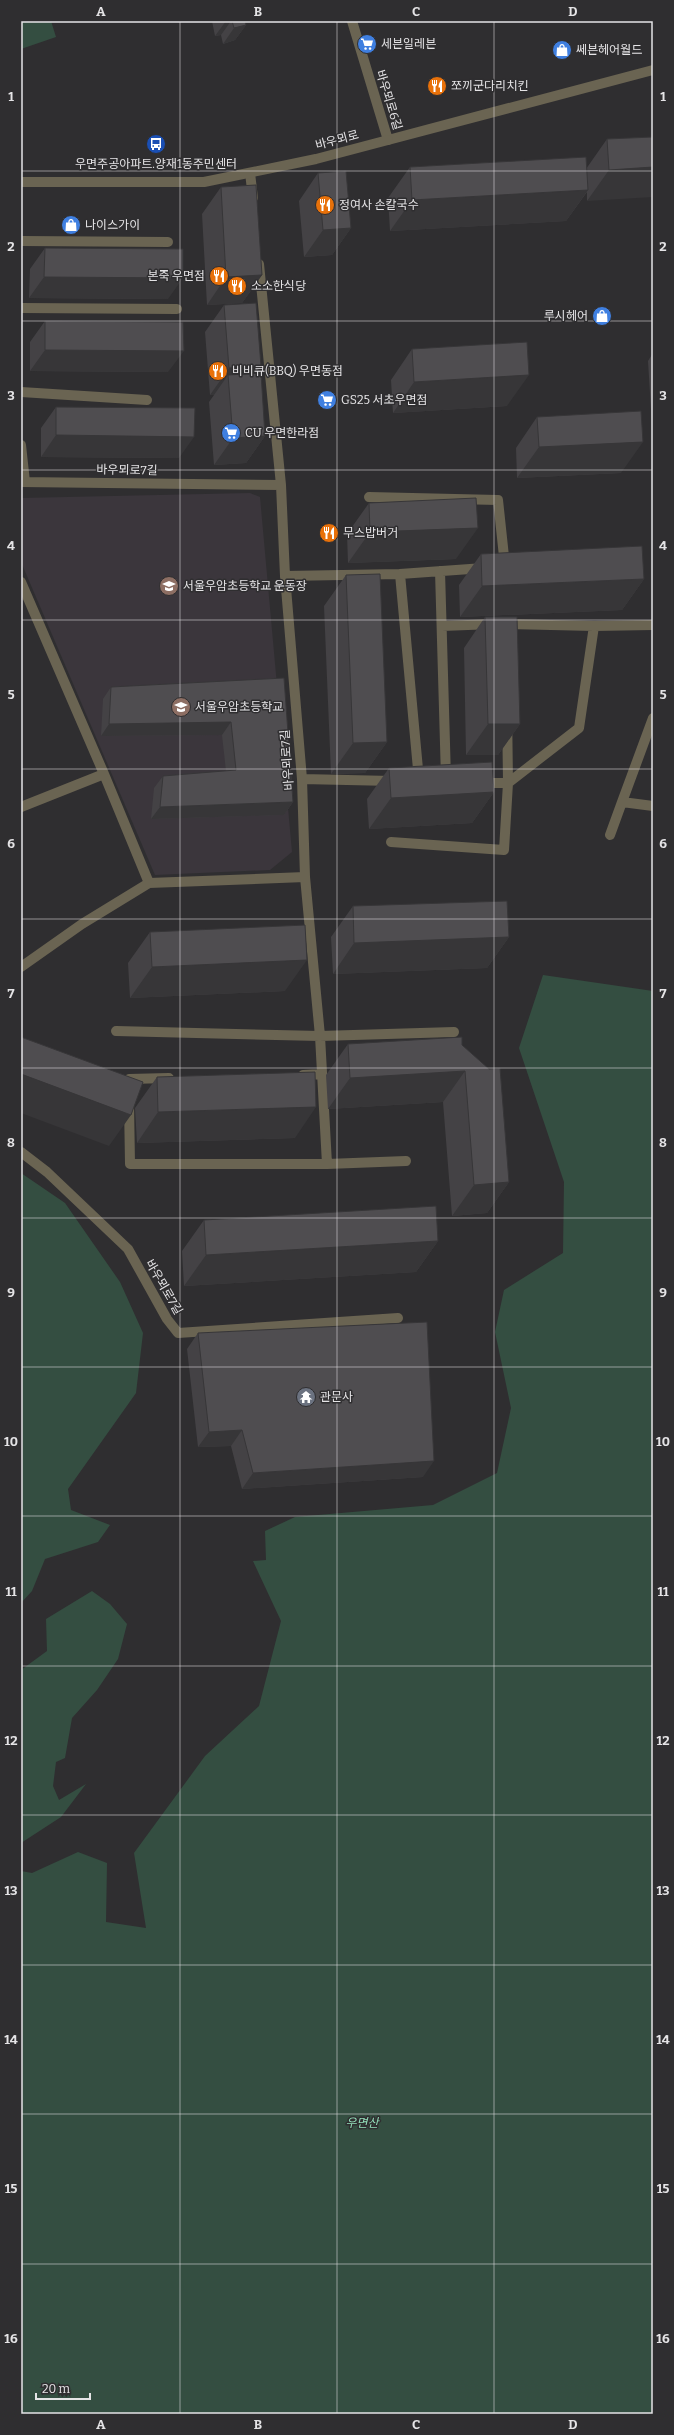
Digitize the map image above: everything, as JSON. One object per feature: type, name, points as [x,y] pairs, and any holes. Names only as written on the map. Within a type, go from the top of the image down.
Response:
[{"type":"street","name":"바우뫼로6길","points":[[352,21],[388,140]]},
{"type":"street","name":"바우뫼로","points":[[21,182],[204,182],[316,159],[653,70]]},
{"type":"street","points":[[250,173],[254,210]]},
{"type":"street","points":[[21,241],[168,242]]},
{"type":"street","name":"바우뫼로7길","points":[[259,256],[281,485],[285,576],[302,779],[305,877],[320,1036],[327,1164]]},
{"type":"street","points":[[21,308],[177,309]]},
{"type":"street","points":[[21,392],[147,400]]},
{"type":"street","points":[[21,445],[23,482]]},
{"type":"street","name":"바우뫼로7길","points":[[23,482],[281,485]]},
{"type":"street","points":[[285,576],[400,574],[505,567],[498,500],[369,497]]},
{"type":"street","points":[[302,779],[450,782],[440,571]]},
{"type":"street","points":[[400,574],[419,782]]},
{"type":"street","points":[[21,582],[104,774],[149,884]]},
{"type":"street","points":[[442,626],[506,624],[594,626],[653,625]]},
{"type":"street","points":[[391,842],[504,850],[508,783],[506,624]]},
{"type":"street","points":[[469,782],[508,783],[579,728],[594,626]]},
{"type":"street","points":[[610,835],[653,718]]},
{"type":"street","points":[[21,807],[104,774]]},
{"type":"street","points":[[622,802],[653,806]]},
{"type":"street","points":[[21,968],[82,924],[149,884],[305,877]]},
{"type":"street","points":[[116,1031],[320,1036],[454,1032]]},
{"type":"street","points":[[291,1075],[322,1074]]},
{"type":"street","points":[[183,1078],[126,1078],[130,1164],[327,1164],[406,1161]]},
{"type":"street","name":"바우뫼로7길","points":[[21,1152],[47,1172],[128,1249],[167,1319],[178,1333],[398,1318]]},
{"type":"shaded area","name":"서울우암초등학교","points":[[250,493],[260,497],[292,852],[270,870],[155,875],[21,562],[21,498]]},
{"type":"green space","points":[[21,21],[51,21],[56,37],[21,49]]},
{"type":"green space","name":"우면산","points":[[543,975],[653,991],[653,2414],[21,2414],[21,1871],[32,1873],[78,1852],[107,1863],[106,1922],[146,1928],[134,1853],[205,1756],[259,1706],[281,1621],[253,1561],[266,1560],[265,1531],[295,1517],[433,1505],[497,1473],[511,1408],[495,1332],[504,1290],[563,1253],[564,1182],[519,1048]]},
{"type":"green space","points":[[21,1173],[65,1203],[120,1282],[143,1333],[136,1393],[68,1489],[71,1510],[110,1525],[98,1542],[45,1559],[32,1591],[21,1603]]},
{"type":"green space","points":[[92,1591],[110,1604],[127,1624],[118,1659],[97,1690],[72,1718],[65,1758],[56,1762],[53,1786],[59,1800],[86,1784],[61,1817],[21,1843],[21,1670],[47,1651],[46,1619]]},
{"type":"building","points":[[232,21],[245,21],[246,25],[234,28]]},
{"type":"building","points":[[653,137],[653,167],[609,170],[607,139]]},
{"type":"building","points":[[586,157],[588,190],[412,200],[410,167]]},
{"type":"building","points":[[346,171],[351,228],[323,230],[318,173]]},
{"type":"building","points":[[256,185],[262,275],[226,277],[221,187]]},
{"type":"building","points":[[45,248],[183,249],[183,278],[44,277]]},
{"type":"building","points":[[256,303],[261,366],[229,368],[224,305]]},
{"type":"building","points":[[45,321],[183,322],[184,351],[45,350]]},
{"type":"building","points":[[527,342],[529,375],[414,382],[412,349]]},
{"type":"building","points":[[261,373],[265,436],[233,438],[228,375]]},
{"type":"building","points":[[56,407],[195,408],[194,437],[56,435]]},
{"type":"building","points":[[641,411],[643,442],[539,447],[537,417]]},
{"type":"building","points":[[476,498],[478,528],[370,532],[369,503]]},
{"type":"building","points":[[642,546],[644,579],[482,586],[481,554]]},
{"type":"building","points":[[380,574],[387,742],[353,743],[346,575]]},
{"type":"building","points":[[485,617],[517,617],[520,724],[488,724]]},
{"type":"building","name":"서울우암초등학교","points":[[284,678],[293,802],[160,807],[163,776],[236,770],[231,722],[109,724],[111,687]]},
{"type":"building","points":[[492,762],[494,792],[391,798],[389,768]]},
{"type":"building","points":[[507,901],[509,937],[354,943],[353,906]]},
{"type":"building","points":[[305,925],[307,960],[152,967],[150,932]]},
{"type":"building","points":[[21,1037],[143,1082],[131,1115],[21,1074]]},
{"type":"building","points":[[462,1037],[462,1045],[489,1069],[500,1068],[509,1182],[474,1185],[465,1071],[350,1078],[348,1044]]},
{"type":"building","points":[[315,1072],[316,1107],[158,1112],[157,1077]]},
{"type":"building","points":[[436,1206],[438,1241],[206,1255],[204,1220]]},
{"type":"building","name":"관문사","points":[[427,1322],[434,1461],[253,1473],[242,1430],[209,1432],[198,1333]]},
{"type":"place","name":"세븐일레븐","points":[[367,44]]},
{"type":"place","name":"쎄븐헤어월드","points":[[562,50]]},
{"type":"place","name":"쪼끼군다리치킨","points":[[437,86]]},
{"type":"place","name":"우면주공아파트.양재1동주민센터","points":[[156,144]]},
{"type":"place","name":"정여사 손칼국수","points":[[325,205]]},
{"type":"place","name":"나이스가이","points":[[71,225]]},
{"type":"place","name":"본죽 우면점","points":[[219,276]]},
{"type":"place","name":"소소한식당","points":[[237,286]]},
{"type":"place","name":"루시헤어","points":[[602,316]]},
{"type":"place","name":"비비큐(BBQ) 우면동점","points":[[218,371]]},
{"type":"place","name":"GS25 서초우면점","points":[[327,400]]},
{"type":"place","name":"CU 우면한라점","points":[[231,433]]},
{"type":"place","name":"무스밥버거","points":[[329,533]]},
{"type":"place","name":"서울우암초등학교 운동장","points":[[169,586]]},
{"type":"place","name":"서울우암초등학교","points":[[181,707]]},
{"type":"place","name":"관문사","points":[[306,1397]]}]
